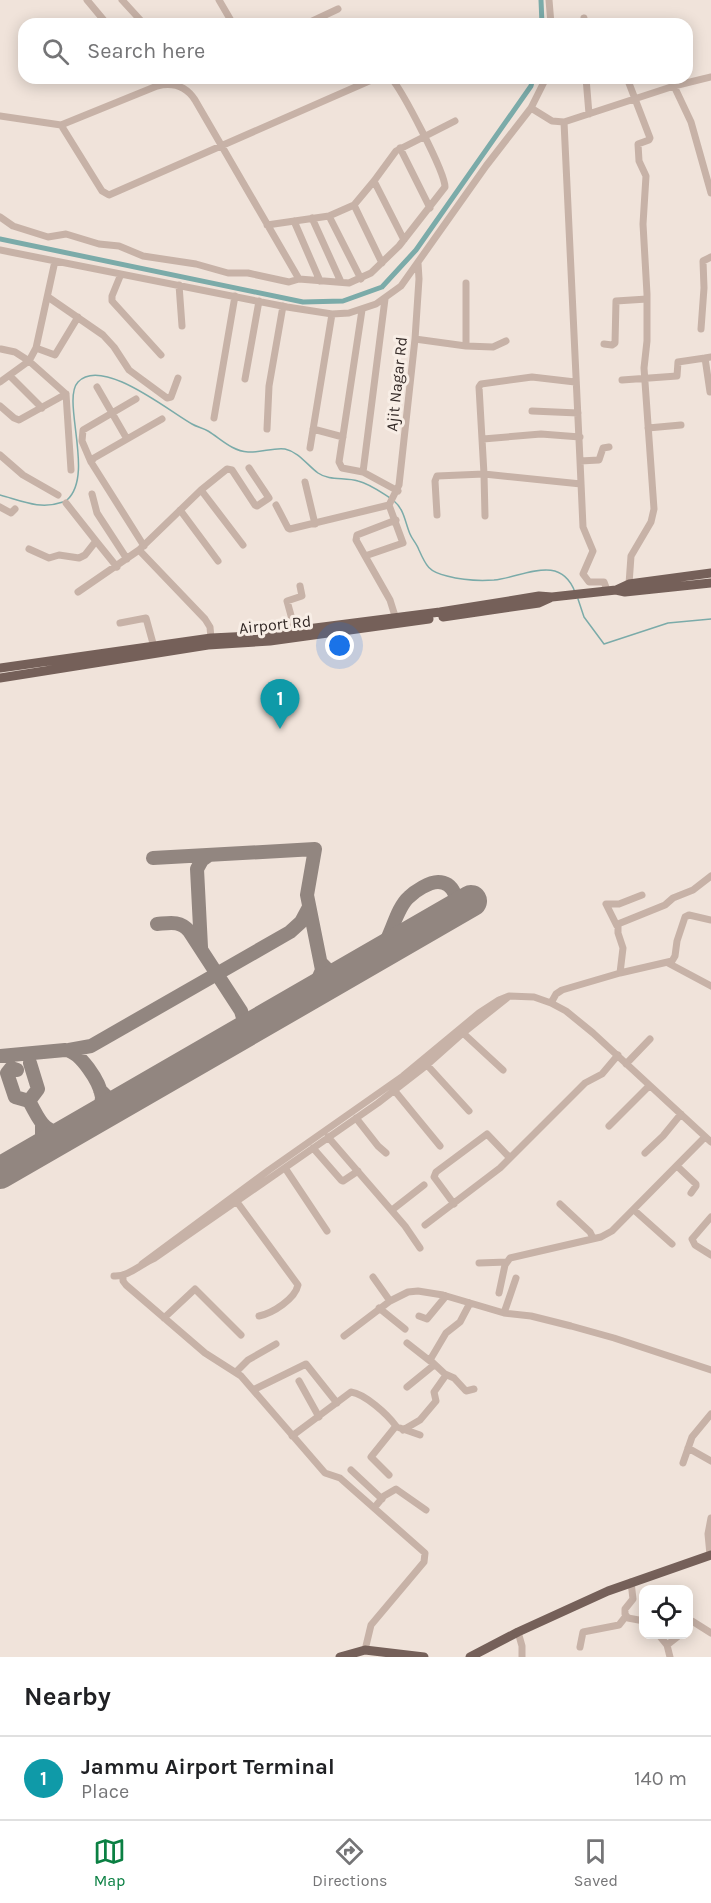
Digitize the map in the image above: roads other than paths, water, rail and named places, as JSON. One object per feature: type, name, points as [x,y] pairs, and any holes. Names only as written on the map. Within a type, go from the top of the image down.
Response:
[{"type":"main road","points":[[0,668],[211,638],[252,636],[440,612],[539,596],[555,597],[612,590],[629,584],[711,573]]},
{"type":"main road","points":[[612,590],[625,592],[711,583]]},
{"type":"main road","name":"Airport Rd","points":[[0,678],[208,645],[270,640],[389,625],[539,603],[555,597]]},
{"type":"main road","points":[[470,1657],[518,1632],[608,1591],[711,1555]]},
{"type":"main road","points":[[339,1657],[365,1650],[424,1657]]},
{"type":"street","points":[[87,0],[102,18]]},
{"type":"street","points":[[122,0],[138,18]]},
{"type":"street","points":[[219,0],[230,18]]},
{"type":"street","points":[[549,0],[550,18]]},
{"type":"street","points":[[319,18],[338,9]]},
{"type":"street","points":[[693,81],[711,77]]},
{"type":"street","points":[[0,116],[61,125],[157,86],[174,84],[185,88],[223,146],[299,279]]},
{"type":"street","points":[[61,125],[102,191],[109,195],[362,84]]},
{"type":"street","points":[[0,217],[14,225],[48,237],[66,234],[99,244],[119,246],[143,256],[196,264],[228,273],[248,273],[289,282],[299,279],[341,282],[361,279],[404,240],[444,190],[445,184],[424,136],[397,84]]},
{"type":"street","points":[[0,250],[283,306],[332,314],[349,314],[385,299],[407,280],[480,175],[531,108],[543,84]]},
{"type":"street","points":[[586,84],[589,114]]},
{"type":"street","points":[[629,84],[650,138],[638,144],[637,147],[639,161],[646,176],[643,224],[647,299],[645,379],[654,508],[651,522],[632,556],[629,584]]},
{"type":"street","points":[[531,108],[552,121],[564,122],[682,84]]},
{"type":"street","points":[[674,86],[691,122],[711,193]]},
{"type":"street","points":[[267,225],[329,216],[354,205],[393,153],[455,121]]},
{"type":"street","points":[[564,122],[583,527],[593,550],[583,574],[589,582],[604,582],[612,590]]},
{"type":"street","points":[[400,148],[430,208]]},
{"type":"street","points":[[374,181],[404,240]]},
{"type":"street","points":[[354,205],[382,262]]},
{"type":"street","points":[[329,216],[361,279]]},
{"type":"street","points":[[312,218],[341,282]]},
{"type":"street","points":[[294,221],[320,281]]},
{"type":"street","points":[[700,329],[704,288],[703,261],[711,257]]},
{"type":"street","points":[[0,382],[29,361],[36,348],[55,261]]},
{"type":"street","name":"Ajit Nagar Rd","points":[[389,504],[397,492],[415,339],[418,264]]},
{"type":"street","points":[[121,274],[112,301],[161,355]]},
{"type":"street","points":[[466,283],[466,346]]},
{"type":"street","points":[[180,285],[182,326]]},
{"type":"street","points":[[214,418],[235,296]]},
{"type":"street","points":[[48,297],[108,340],[129,370],[167,398],[171,397],[178,378]]},
{"type":"street","points":[[363,472],[385,299]]},
{"type":"street","points":[[604,344],[615,343],[615,302],[647,299]]},
{"type":"street","points":[[245,379],[260,301]]},
{"type":"street","points":[[267,429],[269,386],[283,306]]},
{"type":"street","points":[[362,310],[339,462],[340,467],[363,472],[397,492]]},
{"type":"street","points":[[310,448],[332,314]]},
{"type":"street","points":[[36,348],[53,355],[56,354],[78,317]]},
{"type":"street","points":[[415,339],[493,347],[506,341]]},
{"type":"street","points":[[1,348],[15,352],[29,361],[66,394],[71,470]]},
{"type":"street","points":[[622,380],[677,376],[678,362],[708,357],[710,392]]},
{"type":"street","points":[[10,376],[42,408]]},
{"type":"street","points":[[485,516],[479,387],[481,384],[532,377],[575,382]]},
{"type":"street","points":[[97,387],[127,439]]},
{"type":"street","points":[[0,406],[16,420],[24,418],[66,394]]},
{"type":"street","points":[[136,399],[83,430],[82,441],[91,462],[141,548],[205,619],[210,627],[211,638]]},
{"type":"street","points":[[532,411],[578,413]]},
{"type":"street","points":[[91,462],[94,458],[162,419]]},
{"type":"street","points":[[648,428],[681,425]]},
{"type":"street","points":[[313,429],[343,437]]},
{"type":"street","points":[[483,439],[541,434],[580,437]]},
{"type":"street","points":[[580,461],[600,460],[602,449],[609,447]]},
{"type":"street","points":[[0,454],[23,476],[58,495]]},
{"type":"street","points":[[78,592],[117,567],[141,548],[201,490],[229,469],[258,506],[269,498],[249,468]]},
{"type":"street","points":[[437,515],[437,476],[484,474],[581,484]]},
{"type":"street","points":[[305,482],[315,524]]},
{"type":"street","points":[[201,490],[243,545]]},
{"type":"street","points":[[92,494],[97,513],[127,559]]},
{"type":"street","points":[[66,503],[117,567]]},
{"type":"street","points":[[276,505],[289,529],[389,504],[403,543],[365,556]]},
{"type":"street","points":[[0,507],[11,513],[15,509]]},
{"type":"street","points":[[180,510],[218,561]]},
{"type":"street","points":[[395,616],[390,600],[356,540],[357,535],[396,520]]},
{"type":"street","points":[[29,549],[49,558],[59,555],[79,558],[85,555],[96,541]]},
{"type":"street","points":[[295,630],[287,602],[302,596],[300,586]]},
{"type":"street","points":[[120,623],[146,618],[154,647]]},
{"type":"street","points":[[617,926],[622,921],[661,907],[673,898],[689,892],[711,876]]},
{"type":"street","points":[[620,973],[623,948],[617,926],[606,904],[619,904],[642,895]]},
{"type":"street","points":[[668,963],[675,956],[677,941],[686,917],[689,915],[711,920]]},
{"type":"street","points":[[551,1003],[556,994],[562,990],[646,966],[668,963],[711,986]]},
{"type":"street","points":[[141,1264],[154,1258],[237,1202],[356,1118],[427,1065],[509,996]]},
{"type":"street","points":[[114,1276],[123,1277],[403,1076],[479,1013],[509,996],[527,996],[551,1003],[566,1011],[618,1055],[708,1139],[677,1166],[612,1231],[593,1238],[513,1257],[507,1262],[499,1293]]},
{"type":"street","points":[[463,1033],[503,1070]]},
{"type":"street","points":[[626,1064],[650,1039]]},
{"type":"street","points":[[425,1225],[489,1178],[585,1083],[602,1074],[618,1055]]},
{"type":"street","points":[[427,1065],[469,1111]]},
{"type":"street","points":[[609,1126],[649,1086]]},
{"type":"street","points":[[394,1090],[440,1146]]},
{"type":"street","points":[[645,1153],[681,1114]]},
{"type":"street","points":[[356,1118],[386,1153]]},
{"type":"street","points":[[454,1204],[434,1177],[436,1172],[487,1134],[510,1158]]},
{"type":"street","points":[[328,1137],[392,1210],[420,1248]]},
{"type":"street","points":[[313,1148],[340,1180],[344,1181],[358,1172]]},
{"type":"street","points":[[677,1166],[696,1184],[691,1193]]},
{"type":"street","points":[[285,1168],[327,1231]]},
{"type":"street","points":[[392,1210],[424,1185]]},
{"type":"street","points":[[237,1202],[298,1285],[295,1292],[279,1306],[268,1314],[260,1316]]},
{"type":"street","points":[[560,1204],[585,1227],[593,1238]]},
{"type":"street","points":[[634,1209],[672,1244]]},
{"type":"street","points":[[711,1217],[692,1239],[695,1245],[711,1255]]},
{"type":"street","points":[[479,1263],[507,1262]]},
{"type":"street","points":[[123,1277],[126,1285],[205,1353],[236,1372],[255,1389],[325,1473],[340,1478],[423,1550],[426,1556],[423,1562],[371,1625],[365,1650]]},
{"type":"street","points":[[373,1277],[390,1301]]},
{"type":"street","points":[[504,1313],[516,1278]]},
{"type":"street","points":[[164,1318],[195,1289],[241,1335]]},
{"type":"street","points":[[344,1336],[379,1308],[413,1291],[446,1296],[504,1313],[531,1316],[614,1338],[711,1370]]},
{"type":"street","points":[[419,1316],[426,1320],[446,1296]]},
{"type":"street","points":[[407,1387],[432,1363],[446,1333],[461,1321],[470,1304]]},
{"type":"street","points":[[379,1308],[405,1329]]},
{"type":"street","points":[[407,1343],[445,1374],[454,1378],[466,1391],[474,1389]]},
{"type":"street","points":[[236,1372],[252,1358],[276,1344]]},
{"type":"street","points":[[255,1389],[306,1364],[337,1403]]},
{"type":"street","points":[[389,1475],[371,1457],[399,1428],[420,1420],[436,1401],[434,1392],[445,1374]]},
{"type":"street","points":[[299,1381],[319,1417]]},
{"type":"street","points":[[292,1436],[351,1392],[355,1392],[380,1409],[399,1428],[420,1436]]},
{"type":"street","points":[[683,1463],[692,1437],[710,1417]]},
{"type":"street","points":[[688,1449],[711,1461]]},
{"type":"street","points":[[351,1470],[382,1499]]},
{"type":"street","points":[[374,1508],[396,1489],[426,1510]]},
{"type":"street","points":[[711,1518],[708,1534],[711,1555]]},
{"type":"street","points":[[580,1647],[583,1632],[619,1625],[626,1617],[625,1609],[633,1595],[631,1582]]},
{"type":"street","points":[[626,1617],[639,1620]]},
{"type":"street","points":[[693,1622],[711,1633]]},
{"type":"street","points":[[518,1632],[522,1657]]},
{"type":"street","points":[[662,1639],[667,1645],[670,1657]]},
{"type":"street","points":[[667,1645],[675,1639]]},
{"type":"waterway","points":[[541,0],[542,18]]},
{"type":"waterway","points":[[0,239],[303,302],[343,301],[382,287],[416,250],[532,84]]},
{"type":"waterway","points":[[67,500],[75,488],[78,474],[74,391],[78,382],[89,376],[103,376],[136,389],[237,449],[248,452],[285,449],[299,456],[322,475],[362,482],[390,498]]},
{"type":"waterway","points":[[0,495],[39,505],[63,502]]},
{"type":"waterway","points":[[394,501],[402,512],[410,534],[424,560],[429,568],[436,572],[470,580],[494,580],[540,570],[551,570],[560,573],[568,580],[575,592]]},
{"type":"waterway","points":[[578,599],[584,617],[604,644],[668,623],[711,619]]},
{"type":"place","name":"Jammu Airport Terminal","points":[[280,729]]}]
